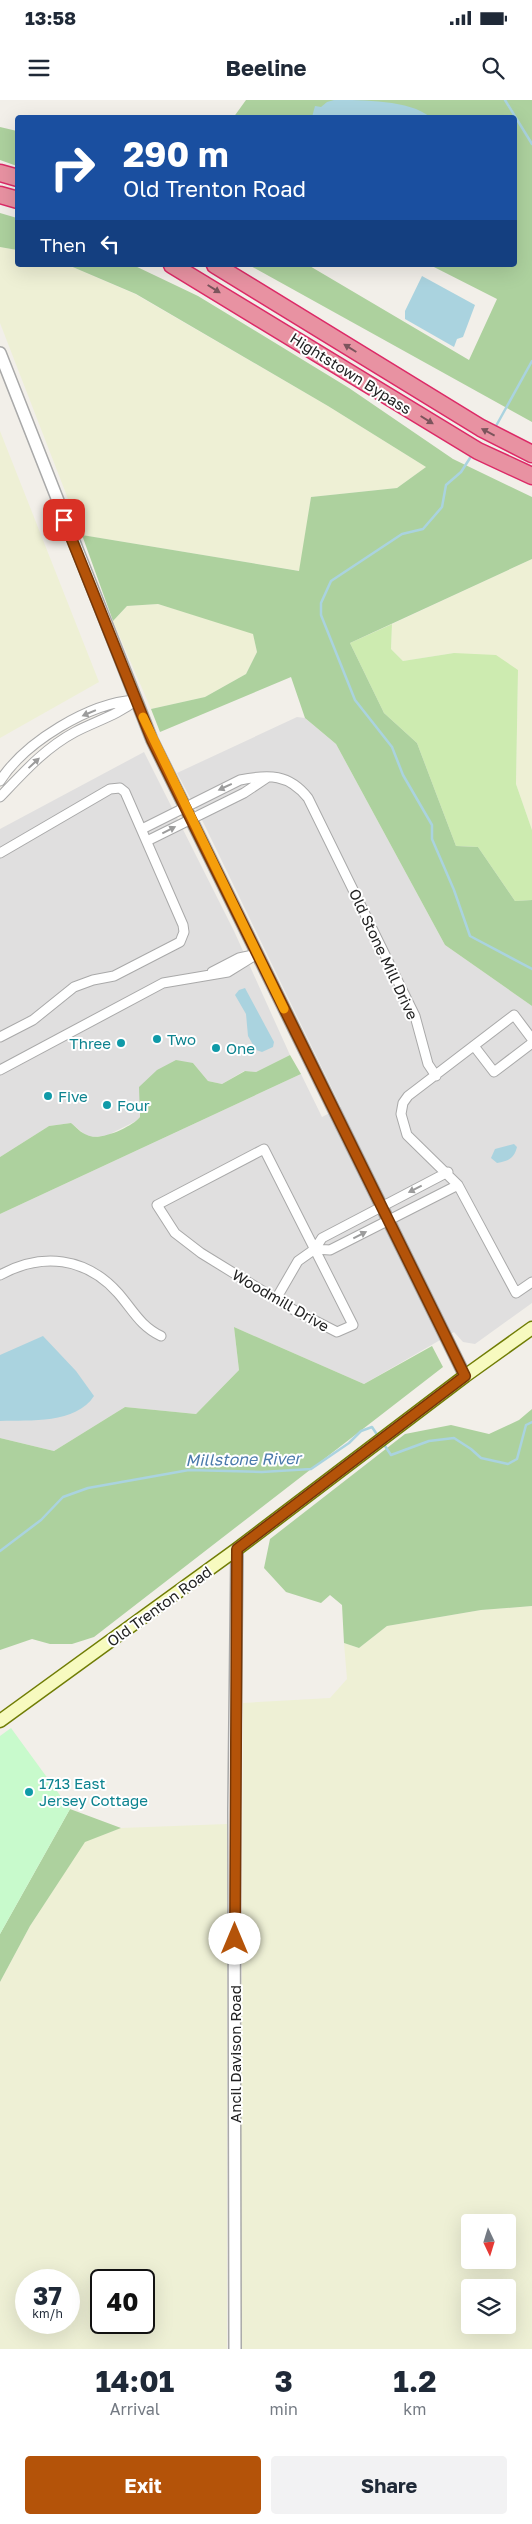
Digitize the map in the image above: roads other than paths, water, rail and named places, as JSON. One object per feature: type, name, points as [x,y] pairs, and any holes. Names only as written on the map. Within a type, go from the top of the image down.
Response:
[{"type":"highway","points":[[0,173],[15,177]]},
{"type":"highway","points":[[0,194],[15,199]]},
{"type":"highway","name":"Hightstown Bypass","points":[[175,267],[462,441],[532,476]]},
{"type":"highway","name":"Hightstown Bypass","points":[[218,267],[480,428],[532,454]]},
{"type":"main road","name":"Old Trenton Road","points":[[0,1721],[237,1549],[465,1376],[532,1328]]},
{"type":"street","points":[[0,354],[136,700],[185,807],[465,1376]]},
{"type":"street","points":[[0,782],[9,767],[28,748],[51,733],[75,719],[118,701],[136,700]]},
{"type":"street","points":[[0,797],[52,747],[74,732],[122,711],[136,700]]},
{"type":"street","name":"Old Stone Mill Drive","points":[[142,829],[240,780],[257,776],[284,778],[294,782],[308,798],[415,1016],[428,1064],[436,1076]]},
{"type":"street","points":[[147,841],[244,793],[268,777]]},
{"type":"street","points":[[0,853],[116,788],[125,792],[183,925],[184,932],[180,942],[114,976],[93,980],[74,987],[33,1020],[0,1037]]},
{"type":"street","points":[[0,1070],[164,983],[207,974],[239,958],[257,954]]},
{"type":"street","points":[[532,1039],[514,1015],[408,1096],[403,1103],[402,1122],[412,1142],[448,1172],[458,1185],[516,1293],[532,1282]]},
{"type":"street","points":[[474,1046],[494,1072],[532,1043]]},
{"type":"street","name":"Woodmill Drive","points":[[264,1149],[353,1325],[337,1332],[276,1299],[201,1253],[175,1233],[157,1205],[264,1149]]},
{"type":"street","points":[[276,1299],[298,1261],[315,1249],[322,1238],[448,1172]]},
{"type":"street","points":[[315,1249],[330,1250],[458,1185]]},
{"type":"street","points":[[0,1275],[34,1262],[50,1260],[74,1263],[95,1274],[111,1286],[145,1328],[161,1336]]},
{"type":"street","name":"Ancil Davison Road","points":[[235,2349],[234,1810],[237,1549]]},
{"type":"water","points":[[334,100],[385,102],[411,107],[427,115],[313,115],[315,106],[321,107],[327,102]]},
{"type":"water","points":[[422,276],[475,305],[463,337],[457,339],[454,347],[405,319],[405,311]]},
{"type":"water","points":[[245,988],[274,1042],[273,1047],[262,1052],[256,1050],[248,1036],[246,1014],[235,995],[239,990]]},
{"type":"water","points":[[514,1144],[517,1147],[510,1159],[497,1163],[491,1158],[495,1149]]},
{"type":"water","points":[[43,1336],[76,1371],[94,1396],[76,1412],[64,1416],[51,1419],[0,1421],[0,1355]]},
{"type":"waterway","points":[[505,100],[514,115]]},
{"type":"waterway","points":[[517,120],[532,144]]},
{"type":"waterway","points":[[496,426],[532,361]]},
{"type":"waterway","points":[[470,458],[461,472],[446,485],[442,507],[423,529],[402,534],[331,581],[321,603],[321,615],[355,700],[392,747],[403,775],[432,825],[432,839],[454,890],[470,936],[532,969]]},
{"type":"waterway","name":"Millstone River","points":[[383,1443],[391,1455],[429,1441],[454,1438],[481,1458],[508,1464],[517,1459],[526,1425],[532,1422]]},
{"type":"waterway","name":"Millstone River","points":[[0,1551],[41,1520],[63,1497],[88,1488],[189,1470],[262,1472],[311,1469],[349,1443],[361,1431],[372,1427],[378,1436]]},
{"type":"place","name":"Two","points":[[157,1039]]},
{"type":"place","name":"Three","points":[[121,1043]]},
{"type":"place","name":"One","points":[[216,1048]]},
{"type":"place","name":"Five","points":[[48,1096]]},
{"type":"place","name":"Four","points":[[107,1105]]},
{"type":"place","name":"1713 East Jersey Cottage","points":[[29,1792]]}]
